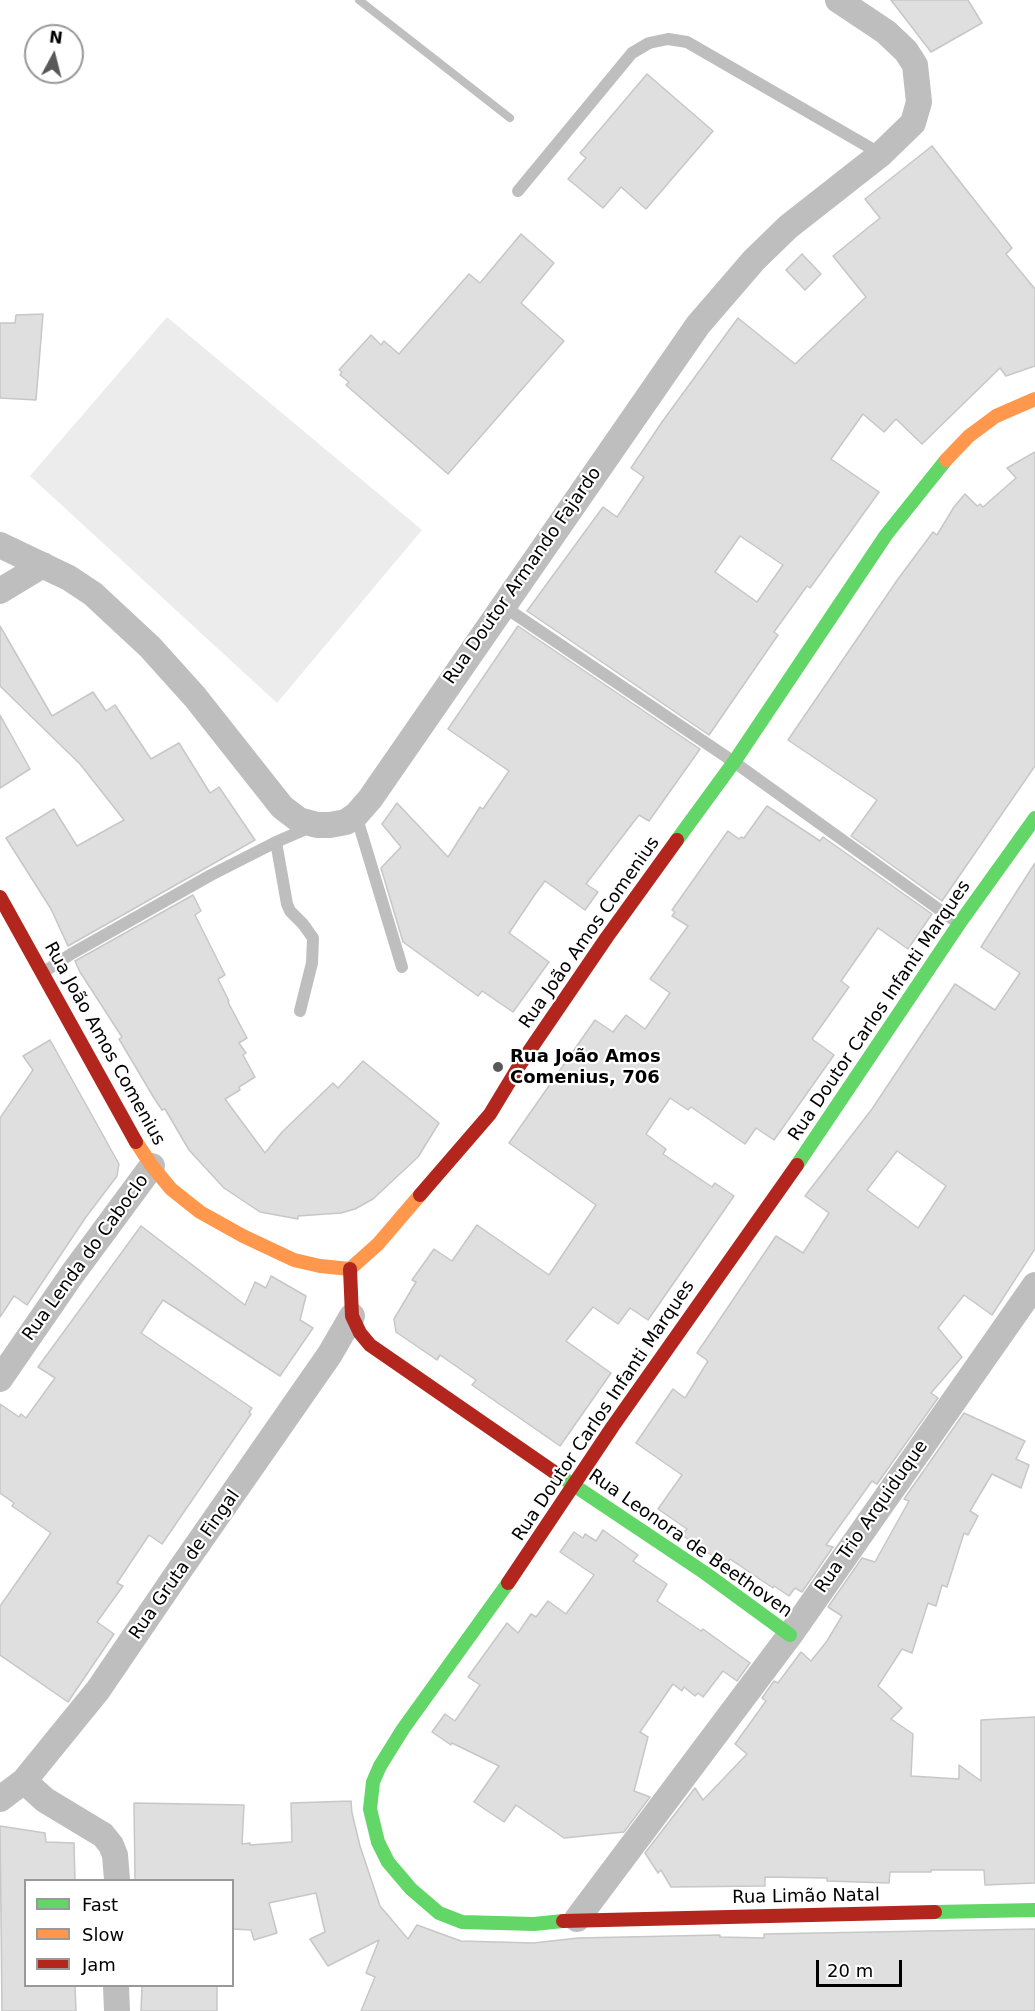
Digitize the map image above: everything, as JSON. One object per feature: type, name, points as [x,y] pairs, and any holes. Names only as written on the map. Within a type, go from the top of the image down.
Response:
[{"type":"street","name":"Rua Doutor Armando Fajardo","points":[[356,815],[370,799],[698,325],[728,289],[788,227],[881,154],[913,123],[919,102],[915,65],[906,51],[886,32],[838,0]]},
{"type":"street","name":"Rua João Amos Comenius","points":[[4,917],[43,973],[129,1131],[152,1166],[171,1189],[200,1212],[243,1236],[294,1260],[350,1269],[378,1244],[490,1114],[519,1066],[607,937],[734,762],[836,606],[886,535],[941,465],[969,436],[996,416],[1035,399]]},
{"type":"street","points":[[0,545],[69,578],[93,594],[150,647],[195,697],[282,807],[300,820],[317,825],[346,822],[356,815]]},
{"type":"street","points":[[0,591],[43,565]]},
{"type":"street","name":"Rua Doutor Carlos Infanti Marques","points":[[577,1919],[534,1924],[462,1922],[439,1913],[411,1889],[388,1862],[378,1842],[370,1809],[373,1782],[380,1766],[403,1730],[483,1620],[619,1417],[807,1149],[959,924],[1035,818]]},
{"type":"street","name":"Rua Lenda do Caboclo","points":[[0,1379],[152,1166]]},
{"type":"street","name":"Rua Leonora de Beethoven","points":[[350,1269],[352,1316],[360,1333],[370,1345],[705,1573],[790,1635]]},
{"type":"street","name":"Rua Trio Arquiduque","points":[[577,1919],[790,1635],[1035,1285]]},
{"type":"street","name":"Rua Gruta de Fingal","points":[[0,1799],[24,1782],[117,1663],[178,1571],[330,1354],[352,1316]]},
{"type":"street","points":[[24,1782],[45,1800],[96,1833],[103,1835],[115,1855],[117,1879]]},
{"type":"street","name":"Rua Limão Natal","points":[[577,1919],[1035,1910]]},
{"type":"street","points":[[116,1987],[117,2011]]},
{"type":"lane","points":[[518,190],[632,53],[648,43],[668,39],[687,42],[881,154]]},
{"type":"lane","points":[[503,606],[734,762],[959,924]]},
{"type":"lane","points":[[356,815],[402,967]]},
{"type":"lane","points":[[43,973],[71,954],[182,891],[276,842],[317,825]]},
{"type":"lane","points":[[276,842],[286,904],[313,938],[312,963],[300,1011]]},
{"type":"shaded area","points":[[167,317],[422,530],[277,703],[30,476]]},
{"type":"building","points":[[891,0],[968,0],[982,23],[931,52]]},
{"type":"building","points":[[647,74],[713,131],[646,209],[621,187],[603,208],[568,179],[586,158],[580,153]]},
{"type":"building","points":[[932,146],[1012,248],[1006,254],[1035,289],[1035,366],[1006,376],[1000,368],[922,444],[896,419],[884,432],[863,414],[831,459],[879,492],[810,588],[807,586],[774,632],[778,635],[709,735],[527,611],[603,507],[617,517],[644,477],[631,468],[738,318],[795,364],[866,297],[833,256],[880,218],[865,199]],"holes":[[[740,536],[783,565],[757,602],[715,572]]]},
{"type":"building","points":[[521,234],[554,263],[521,303],[564,341],[448,474],[346,385],[349,382],[340,375],[342,372],[339,370],[371,335],[381,345],[384,341],[399,354],[469,274],[480,283]]},
{"type":"building","points":[[802,254],[821,274],[805,290],[786,270]]},
{"type":"building","points":[[43,314],[36,400],[0,398],[0,323],[15,323],[16,315]]},
{"type":"building","points":[[1035,452],[1035,766],[942,901],[851,836],[877,800],[788,740],[898,579],[933,532],[937,535],[965,494],[977,506],[980,504],[983,507],[1016,478],[1007,468]]},
{"type":"building","points":[[0,626],[52,716],[93,692],[106,711],[115,705],[151,759],[179,743],[210,793],[219,787],[255,840],[68,946],[51,909],[6,838],[54,809],[77,846],[124,820],[80,764],[0,686]]},
{"type":"building","points":[[518,626],[700,749],[649,821],[639,815],[586,884],[598,892],[585,910],[545,881],[536,893],[509,933],[549,962],[513,1012],[482,991],[478,996],[403,942],[381,868],[401,847],[382,824],[397,803],[448,857],[480,807],[483,809],[509,771],[448,729]]},
{"type":"building","points":[[0,715],[30,769],[0,788]]},
{"type":"building","points":[[767,806],[820,841],[823,837],[932,914],[908,949],[878,928],[841,981],[849,987],[812,1039],[834,1055],[774,1140],[756,1128],[745,1144],[691,1107],[688,1110],[670,1098],[646,1134],[666,1149],[663,1154],[712,1187],[715,1183],[734,1196],[648,1320],[630,1308],[618,1324],[593,1307],[566,1341],[611,1373],[560,1446],[472,1385],[476,1380],[440,1355],[437,1360],[396,1332],[394,1319],[416,1282],[412,1280],[434,1249],[452,1261],[477,1225],[549,1275],[596,1205],[509,1143],[595,1020],[613,1032],[626,1015],[645,1029],[670,993],[650,979],[688,926],[672,916],[675,912],[672,910],[728,831],[739,839],[744,838]]},
{"type":"building","points":[[1035,863],[1035,1249],[992,1315],[964,1295],[938,1328],[962,1357],[931,1393],[938,1398],[877,1484],[872,1481],[826,1545],[833,1547],[802,1592],[795,1588],[789,1596],[730,1559],[726,1565],[682,1535],[687,1529],[658,1509],[682,1475],[636,1443],[673,1389],[685,1398],[708,1361],[697,1353],[776,1236],[803,1253],[829,1213],[805,1196],[872,1109],[955,984],[995,1010],[1020,973],[981,947]],"holes":[[[897,1151],[946,1186],[918,1228],[867,1190]]]},
{"type":"building","points":[[193,895],[201,911],[195,915],[225,975],[218,979],[247,1038],[239,1043],[246,1053],[243,1055],[255,1077],[225,1099],[265,1153],[282,1132],[333,1083],[338,1088],[363,1061],[439,1123],[418,1157],[373,1199],[355,1209],[341,1213],[298,1216],[298,1219],[260,1212],[224,1188],[189,1150],[165,1109],[162,1110],[154,1098],[119,1039],[122,1037],[80,972],[75,961]]},
{"type":"building","points":[[50,1040],[119,1164],[117,1176],[86,1217],[27,1305],[14,1296],[0,1317],[0,1118],[33,1070],[23,1056]]},
{"type":"building","points":[[141,1226],[245,1305],[255,1282],[266,1288],[271,1276],[306,1296],[300,1320],[313,1328],[280,1376],[163,1300],[141,1333],[252,1408],[249,1412],[251,1414],[162,1544],[149,1535],[117,1583],[123,1586],[97,1622],[114,1634],[68,1702],[0,1655],[0,1606],[51,1533],[12,1506],[14,1503],[0,1493],[0,1404],[19,1417],[21,1414],[26,1418],[55,1378],[38,1367]]},
{"type":"building","points":[[964,1413],[1025,1441],[1016,1459],[1029,1465],[1021,1488],[992,1474],[970,1511],[978,1516],[968,1535],[964,1533],[947,1587],[942,1585],[936,1606],[928,1603],[912,1653],[902,1649],[878,1686],[902,1708],[891,1719],[913,1734],[911,1776],[959,1779],[959,1765],[981,1781],[981,1720],[1035,1717],[1035,1883],[985,1885],[984,1870],[931,1870],[931,1872],[890,1872],[889,1883],[827,1881],[827,1878],[765,1877],[765,1886],[671,1887],[661,1870],[658,1873],[645,1853],[695,1788],[703,1800],[747,1754],[735,1744],[766,1701],[762,1698],[774,1681],[778,1683],[801,1652],[811,1661],[827,1641],[842,1616],[828,1607],[862,1558],[875,1562],[909,1501],[904,1499]]},
{"type":"building","points":[[603,1530],[638,1555],[633,1561],[667,1584],[657,1601],[701,1631],[703,1629],[750,1663],[737,1681],[723,1671],[703,1697],[698,1693],[695,1696],[684,1687],[682,1691],[673,1684],[640,1732],[648,1737],[634,1791],[650,1797],[624,1832],[564,1838],[516,1805],[504,1822],[474,1802],[499,1766],[452,1743],[451,1745],[432,1732],[445,1714],[455,1721],[480,1685],[468,1677],[507,1623],[518,1633],[531,1614],[536,1617],[548,1601],[566,1614],[594,1575],[560,1552],[574,1532],[583,1538],[585,1534],[596,1541]]},
{"type":"building","points":[[351,1801],[360,1846],[380,1906],[408,1939],[417,1925],[461,1941],[533,1943],[578,1938],[720,1935],[720,1937],[764,1938],[764,1934],[1035,1929],[1035,2011],[361,2011],[375,1977],[366,1973],[379,1940],[328,1966],[310,1939],[325,1932],[316,1893],[269,1903],[277,1933],[254,1940],[251,1930],[234,1929],[234,1879],[135,1879],[134,1803],[244,1805],[242,1844],[250,1843],[250,1845],[292,1842],[291,1803]]},
{"type":"building","points":[[0,1826],[45,1833],[46,1842],[74,1843],[75,1879],[24,1879],[24,1987],[75,1987],[76,2011],[2,2011]]},
{"type":"building","points":[[142,1987],[217,1987],[217,2011],[141,2011]]},
{"type":"waterway","points":[[359,0],[510,118]]},
{"type":"traffic: fast","points":[[677,840],[734,762],[886,535],[946,460]]},
{"type":"traffic: fast","points":[[797,1165],[959,924],[1035,818]]},
{"type":"traffic: fast","points":[[554,1472],[705,1573],[790,1635]]},
{"type":"traffic: fast","points":[[508,1583],[403,1729],[380,1766],[373,1782],[370,1809],[378,1842],[388,1862],[411,1889],[439,1913],[462,1922],[534,1924],[563,1921]]},
{"type":"traffic: fast","points":[[935,1912],[1035,1910]]},
{"type":"traffic: slow","points":[[946,460],[969,436],[996,416],[1035,399]]},
{"type":"traffic: slow","points":[[136,1142],[171,1189],[200,1212],[243,1236],[294,1260],[320,1266],[350,1269],[378,1244],[420,1195]]},
{"type":"traffic: jam","points":[[420,1195],[490,1114],[519,1066],[607,937],[677,840]]},
{"type":"traffic: jam","points":[[0,897],[136,1142]]},
{"type":"traffic: jam","points":[[508,1583],[613,1426],[797,1165]]},
{"type":"traffic: jam","points":[[350,1269],[352,1316],[360,1333],[370,1345],[554,1472]]},
{"type":"traffic: jam","points":[[563,1921],[935,1912]]},
{"type":"place","name":"Rua João Amos Comenius, 706","points":[[498,1067]]}]
